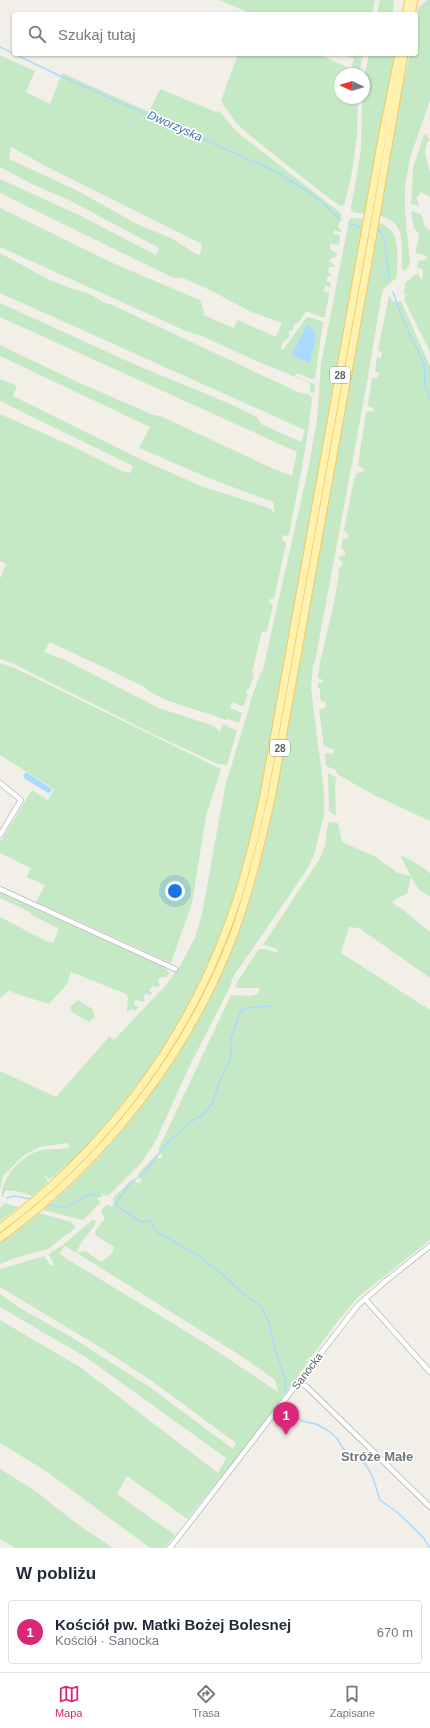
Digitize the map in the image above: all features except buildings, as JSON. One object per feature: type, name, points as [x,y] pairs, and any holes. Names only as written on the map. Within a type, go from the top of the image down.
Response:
[{"type":"main road","points":[[406,12],[409,0]]},
{"type":"main road","points":[[411,12],[414,0]]},
{"type":"main road","name":"28","points":[[0,1228],[50,1188],[87,1151],[135,1096],[166,1051],[204,982],[224,938],[239,895],[250,855],[265,787],[362,248],[399,56]]},
{"type":"main road","name":"28","points":[[0,1238],[58,1191],[83,1167],[114,1134],[142,1099],[166,1066],[188,1030],[210,989],[241,913],[257,860],[272,794],[384,174],[404,56]]},
{"type":"street","points":[[0,783],[21,800],[0,835]]},
{"type":"street","points":[[1,889],[175,969]]},
{"type":"street","name":"Sanocka","points":[[170,1548],[346,1320],[365,1299],[430,1246]]},
{"type":"street","points":[[365,1299],[430,1372]]},
{"type":"street","points":[[299,1382],[312,1392],[430,1507]]},
{"type":"green space","points":[[219,0],[375,0],[372,12],[247,12]]},
{"type":"green space","points":[[380,0],[394,0],[394,12],[377,12]]},
{"type":"green space","points":[[427,0],[430,0],[430,100],[410,158],[405,187],[405,213],[410,261],[408,268],[404,271],[402,269],[402,244],[399,230],[389,219],[380,216],[397,112],[410,56],[418,56],[417,12],[419,7]]},
{"type":"green space","points":[[0,55],[35,71],[26,92],[50,104],[62,73],[149,112],[160,89],[216,112],[219,111],[237,132],[342,214],[338,227],[341,230],[340,232],[334,230],[333,234],[339,235],[339,245],[330,244],[330,249],[337,254],[336,257],[331,258],[329,261],[334,265],[334,267],[329,267],[328,272],[331,276],[328,276],[326,281],[331,283],[330,287],[325,286],[324,291],[329,292],[325,317],[306,311],[299,322],[294,324],[293,330],[289,331],[289,337],[283,342],[281,348],[281,350],[283,350],[306,318],[309,317],[323,322],[315,378],[311,379],[297,373],[295,376],[314,384],[314,393],[310,392],[310,383],[254,360],[202,336],[186,331],[0,247],[0,208],[117,265],[200,300],[204,315],[233,328],[238,320],[276,337],[282,323],[249,311],[212,291],[183,278],[174,278],[0,193],[0,179],[79,215],[156,255],[159,248],[69,200],[34,185],[0,167]],"holes":[[[11,147],[51,169],[202,244],[200,255],[173,239],[139,225],[78,191],[9,159]]]},
{"type":"green space","points":[[237,56],[322,56],[349,68],[334,68],[334,104],[358,104],[357,136],[350,184],[344,205],[341,206],[330,199],[236,123],[221,101]]},
{"type":"green space","points":[[347,56],[363,56],[360,68],[351,68],[354,59]]},
{"type":"green space","points":[[369,56],[395,56],[365,214],[352,212],[351,208],[361,150],[362,104],[370,104],[370,68],[366,68]]},
{"type":"green space","points":[[424,135],[426,135],[430,140],[427,142],[425,152],[430,173],[430,197],[421,192],[416,198],[419,206],[411,204],[413,167]]},
{"type":"green space","points":[[411,211],[421,214],[425,227],[430,230],[430,352],[404,299],[407,295],[404,294],[405,283],[416,274],[419,275],[422,281],[423,270],[417,267],[418,261],[425,260],[427,256],[416,253],[419,233],[414,229]]},
{"type":"green space","points":[[351,218],[364,219],[339,362],[266,768],[254,826],[229,913],[207,968],[179,1022],[146,1073],[128,1097],[68,1166],[67,1164],[49,1179],[43,1173],[48,1182],[32,1196],[25,1193],[5,1191],[2,1198],[4,1183],[12,1170],[24,1158],[42,1150],[69,1148],[68,1143],[39,1147],[23,1156],[3,1176],[0,1189],[0,1071],[56,1097],[108,1038],[108,1036],[114,1040],[167,984],[181,964],[195,938],[202,914],[225,787],[253,694],[260,674],[263,670],[309,465],[317,419],[321,364],[349,220]]},
{"type":"green space","points":[[379,223],[392,231],[395,237],[397,244],[397,275],[382,292],[366,388],[315,662],[313,665],[311,688],[324,791],[324,815],[314,855],[306,871],[233,977],[230,987],[190,1065],[155,1142],[142,1162],[108,1196],[101,1194],[97,1199],[101,1202],[83,1220],[43,1210],[92,1164],[139,1109],[161,1080],[181,1050],[216,986],[243,920],[261,860],[275,800]]},
{"type":"green space","points":[[0,253],[48,279],[90,294],[104,303],[110,304],[298,392],[310,395],[312,399],[305,450],[289,534],[287,536],[283,535],[282,540],[286,543],[274,599],[270,599],[269,602],[273,606],[267,631],[262,631],[252,672],[254,674],[249,689],[247,689],[246,693],[248,695],[244,705],[242,706],[232,702],[230,708],[242,713],[239,723],[228,719],[225,720],[160,697],[150,692],[143,686],[50,642],[44,652],[65,660],[159,708],[214,726],[220,732],[223,724],[237,731],[227,765],[218,764],[157,736],[12,663],[0,659],[0,579],[6,564],[0,561],[0,414],[72,446],[122,471],[130,473],[133,466],[0,401],[0,379],[17,386],[13,396],[142,460],[201,486],[269,508],[275,513],[273,502],[211,479],[139,448],[150,427],[0,356],[0,345],[73,380],[153,415],[160,416],[292,476],[297,452],[0,317],[0,303],[136,365],[228,403],[257,417],[261,424],[301,442],[305,430],[0,293]]},
{"type":"green space","points":[[389,295],[393,302],[401,301],[430,366],[430,821],[372,794],[337,774],[336,770],[326,766],[325,754],[333,754],[335,750],[324,746],[319,710],[326,707],[326,702],[322,702],[320,698],[320,688],[318,688],[318,683],[323,682],[323,680],[318,678],[320,662],[334,603],[339,573],[338,568],[341,567],[343,562],[339,560],[340,556],[345,555],[345,551],[341,548],[343,538],[347,539],[348,535],[344,530],[354,480],[357,473],[363,472],[364,469],[358,465],[366,412],[373,412],[374,409],[368,406],[368,404],[372,378],[377,378],[379,373],[375,371],[377,357],[381,358],[382,353],[378,350]]},
{"type":"green space","points":[[0,663],[17,669],[221,769],[206,816],[192,903],[171,963],[36,902],[45,885],[27,877],[31,868],[0,853],[0,842],[32,790],[48,800],[54,789],[0,755]]},
{"type":"green space","points":[[328,773],[336,777],[336,816],[329,811]]},
{"type":"green space","points":[[328,822],[338,823],[342,842],[374,856],[398,873],[411,876],[400,855],[411,860],[430,873],[430,896],[419,890],[411,877],[407,894],[397,898],[392,903],[402,909],[430,932],[430,978],[359,928],[349,927],[341,953],[430,1010],[430,1240],[357,1298],[334,1326],[250,1442],[187,1519],[127,1476],[117,1494],[175,1535],[165,1548],[150,1548],[46,1471],[0,1443],[0,1320],[80,1367],[218,1473],[226,1458],[87,1358],[0,1307],[0,1294],[20,1308],[68,1335],[151,1388],[233,1449],[236,1443],[152,1381],[103,1349],[0,1287],[0,1269],[44,1256],[51,1266],[54,1264],[49,1255],[50,1253],[63,1245],[92,1220],[94,1220],[96,1222],[95,1225],[81,1243],[76,1253],[65,1246],[59,1254],[200,1340],[278,1392],[275,1380],[246,1359],[77,1253],[85,1251],[101,1262],[112,1254],[114,1247],[95,1235],[95,1232],[105,1218],[101,1212],[102,1209],[107,1204],[112,1207],[114,1202],[113,1198],[132,1180],[139,1183],[142,1181],[138,1174],[155,1156],[160,1159],[163,1156],[158,1150],[231,995],[249,996],[258,994],[260,988],[237,988],[235,985],[259,949],[266,949],[277,953],[278,949],[263,945],[319,860],[325,846]]},
{"type":"green space","points":[[0,892],[162,966],[170,973],[166,977],[161,977],[157,981],[160,985],[157,988],[153,986],[149,990],[152,993],[150,995],[146,993],[143,997],[145,1000],[144,1002],[136,1000],[133,1004],[138,1007],[135,1011],[131,1009],[127,1012],[128,998],[126,994],[71,972],[67,984],[49,1004],[14,993],[10,990],[0,998],[0,917],[46,941],[53,943],[59,929],[32,915],[30,912],[0,898]]},
{"type":"green space","points":[[78,1000],[92,1009],[95,1017],[89,1022],[73,1013],[70,1007]]},
{"type":"green space","points":[[4,1203],[19,1207],[0,1221],[0,1207],[2,1207]]},
{"type":"green space","points":[[39,1213],[71,1222],[75,1228],[48,1249],[15,1258],[0,1264],[0,1242]]},
{"type":"green space","points":[[0,1469],[37,1492],[73,1521],[113,1548],[15,1548],[0,1539]]},
{"type":"water","points":[[307,325],[313,328],[313,333],[316,334],[310,363],[291,355]]},
{"type":"water","points":[[26,772],[52,789],[51,792],[48,793],[25,779],[23,776]]},
{"type":"waterway","name":"Dworzyska","points":[[0,47],[12,53]]},
{"type":"waterway","name":"Dworzyska","points":[[19,56],[58,75],[277,172],[317,198],[341,220]]},
{"type":"waterway","name":"Dworzyska","points":[[350,224],[364,228]]},
{"type":"waterway","name":"Dworzyska","points":[[376,230],[380,231],[384,237],[389,279]]},
{"type":"waterway","name":"Dworzyska","points":[[393,292],[401,315],[424,364],[425,386],[430,400]]},
{"type":"waterway","points":[[271,1006],[241,1010],[230,1041],[232,1045],[230,1060],[220,1081],[212,1104],[204,1114],[189,1123],[168,1142],[143,1174],[130,1183],[115,1205],[141,1222],[151,1221],[156,1231],[197,1255],[224,1276],[242,1293],[261,1306],[269,1323],[276,1352],[285,1379],[285,1393]]},
{"type":"waterway","points":[[7,1198],[14,1196],[31,1199]]},
{"type":"waterway","points":[[47,1204],[65,1207],[86,1196],[101,1196]]},
{"type":"waterway","points":[[291,1412],[302,1421],[316,1424],[327,1430],[336,1437],[348,1456],[358,1457],[366,1465],[372,1475],[380,1500],[398,1513],[423,1537],[430,1548]]},
{"type":"place","name":"Kościół pw. Matki Bożej Bolesnej","points":[[286,1435]]},
{"type":"district","name":"Stróże Małe","points":[[377,1456]]}]
